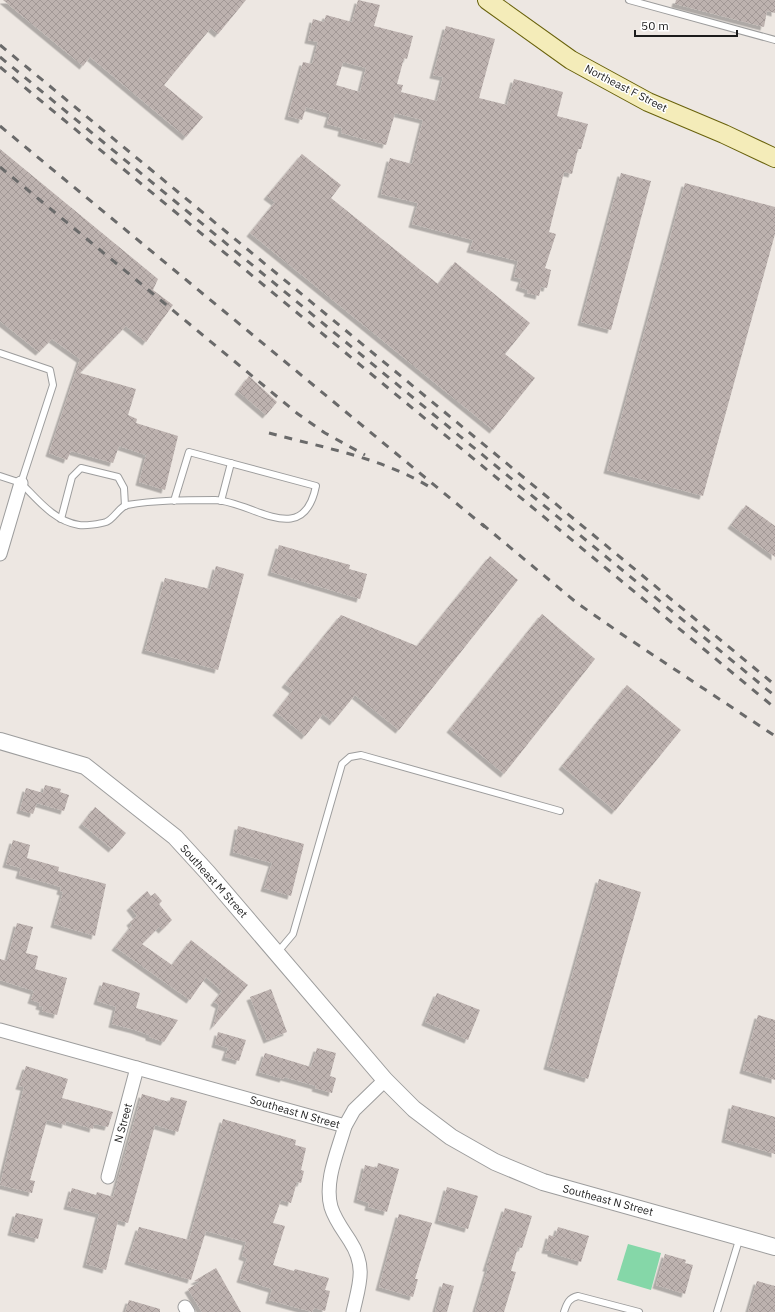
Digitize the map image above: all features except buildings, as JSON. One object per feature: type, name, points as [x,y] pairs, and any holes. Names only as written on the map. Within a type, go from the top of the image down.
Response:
[{"type":"main road","name":"Northeast F Street","points":[[487,0],[571,60],[642,99],[775,158]]},
{"type":"street","points":[[0,554],[21,483]]},
{"type":"street","name":"Southeast M Street","points":[[0,741],[85,766],[175,837],[277,952],[385,1080]]},
{"type":"street","name":"Southeast N Street","points":[[1,1033],[137,1068],[345,1126],[354,1110],[385,1080],[414,1109],[451,1137],[495,1162],[543,1182],[775,1247]]},
{"type":"street","name":"N Street","points":[[108,1177],[137,1068]]},
{"type":"street","points":[[345,1126],[331,1175],[330,1193],[331,1206],[336,1220],[352,1244],[359,1259],[362,1273],[353,1312]]},
{"type":"lane","points":[[629,0],[775,40]]},
{"type":"lane","points":[[0,353],[50,370],[53,385],[21,483]]},
{"type":"lane","points":[[0,476],[21,483],[56,517],[80,525],[106,522],[125,506],[174,501],[221,501],[283,520],[302,515],[313,503],[316,486],[189,452],[174,501]]},
{"type":"lane","points":[[221,501],[231,463]]},
{"type":"lane","points":[[61,519],[72,477],[80,468],[118,477],[124,488],[125,506]]},
{"type":"lane","points":[[277,952],[293,934],[342,764],[350,757],[361,755],[560,811]]},
{"type":"lane","points":[[717,1312],[740,1237]]},
{"type":"lane","points":[[564,1312],[567,1302],[573,1297],[578,1296],[639,1312]]},
{"type":"green space","points":[[628,1244],[661,1253],[651,1290],[617,1280]]},
{"type":"railway","points":[[0,45],[775,685]]},
{"type":"railway","points":[[0,57],[775,696]]},
{"type":"railway","points":[[0,67],[775,708]]},
{"type":"railway","points":[[0,126],[485,527]]},
{"type":"railway","points":[[0,167],[298,414],[325,433],[365,455]]},
{"type":"railway","points":[[269,433],[332,449],[374,462],[414,478],[433,489]]},
{"type":"railway","points":[[482,524],[577,603],[775,736]]}]
